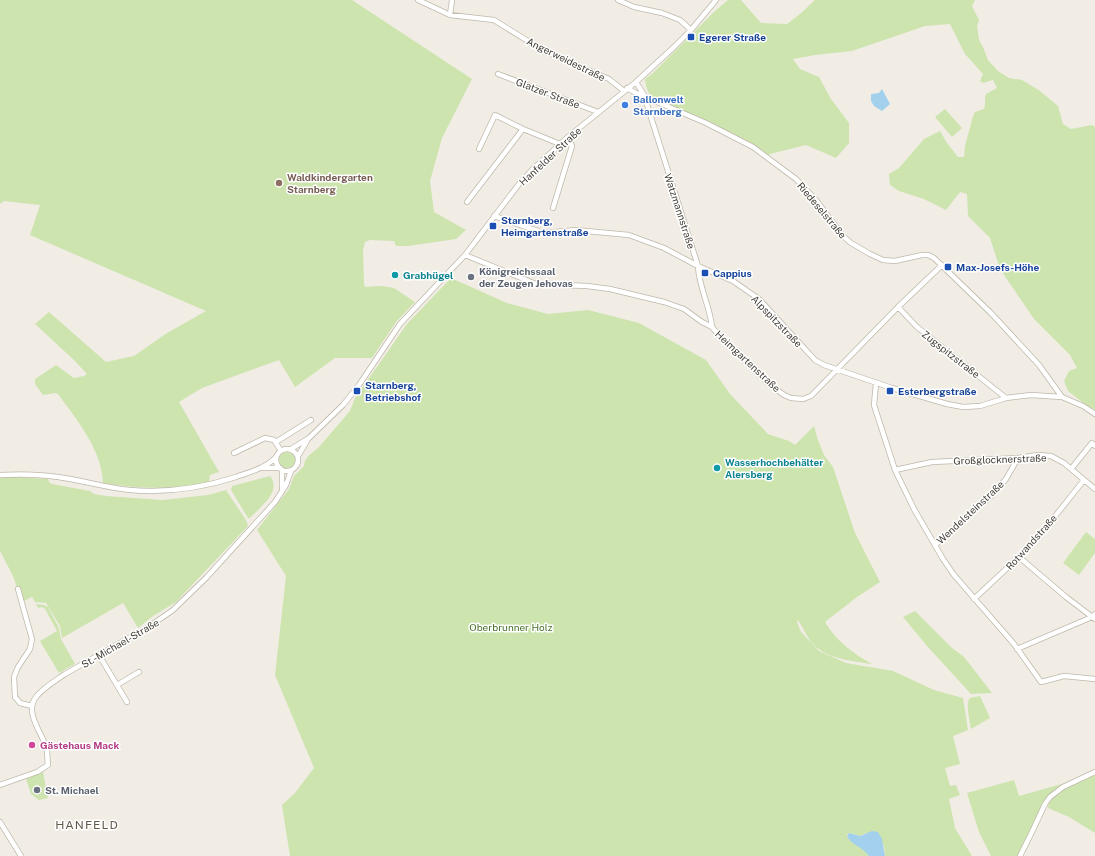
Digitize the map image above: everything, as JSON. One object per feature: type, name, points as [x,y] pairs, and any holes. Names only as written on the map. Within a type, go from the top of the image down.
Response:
[{"type":"street","name":"Angerweidestraße","points":[[418,0],[450,15],[494,20],[544,51],[626,89],[644,95]]},
{"type":"street","points":[[450,15],[452,0]]},
{"type":"street","points":[[618,0],[634,7],[662,13],[680,20],[691,30]]},
{"type":"street","name":"Hanfelder Straße","points":[[291,449],[309,438],[324,424],[359,385],[400,324],[465,255],[519,184],[568,136],[636,82],[691,30],[716,0]]},
{"type":"street","name":"Glatzer Straße","points":[[498,74],[598,112]]},
{"type":"street","name":"Watzmannstraße","points":[[636,82],[644,95],[698,266],[699,280],[712,327]]},
{"type":"street","name":"Riedeselstraße","points":[[644,95],[706,123],[752,147],[796,179],[816,200],[844,237],[861,249],[883,260],[895,260],[928,255],[942,264],[996,318],[1038,365],[1062,397],[1083,406],[1095,414]]},
{"type":"street","points":[[479,149],[495,116],[560,144]]},
{"type":"street","points":[[467,202],[523,129]]},
{"type":"street","points":[[553,208],[572,146],[568,136]]},
{"type":"street","name":"Alpspitzstraße","points":[[494,216],[544,233],[576,230],[629,235],[664,248],[698,266],[733,281],[759,299],[815,360],[824,365],[876,383],[947,404],[963,407],[980,406],[1006,398],[1033,394],[1062,397]]},
{"type":"street","name":"Heimgartenstraße","points":[[465,255],[536,284],[587,286],[610,289],[664,302],[684,309],[712,327],[723,340],[768,383],[784,395],[791,398],[803,399],[811,396],[942,264]]},
{"type":"street","name":"Zugspitzstraße","points":[[898,307],[917,328],[1006,398]]},
{"type":"street","points":[[876,383],[874,405],[895,470],[914,509],[952,573],[1018,649],[1041,682],[1064,676],[1095,679]]},
{"type":"street","points":[[276,442],[310,420]]},
{"type":"street","points":[[234,454],[265,438],[270,438],[276,442],[281,451]]},
{"type":"street","name":"Hanfelder Straße","points":[[298,456],[309,438]]},
{"type":"street","points":[[1071,469],[1092,443],[1095,446]]},
{"type":"street","points":[[0,475],[31,474],[59,477],[130,490],[161,491],[191,488],[223,481],[260,469],[284,449],[291,449],[298,456],[298,465],[291,470],[260,469]]},
{"type":"street","name":"Großglocknerstraße","points":[[895,470],[932,462],[1018,458],[1038,455],[1051,456],[1071,469],[1095,489]]},
{"type":"street","points":[[276,457],[276,463],[281,469],[282,490]]},
{"type":"street","name":"Wendelsteinstraße","points":[[935,545],[991,496],[1006,479],[1018,458]]},
{"type":"street","name":"St.-Michael-Straße","points":[[32,706],[35,698],[53,682],[150,626],[173,610],[206,578],[275,502],[286,485],[291,470]]},
{"type":"street","name":"Rotwandstraße","points":[[974,599],[1019,558],[1084,480]]},
{"type":"street","points":[[1019,558],[1066,597],[1094,617]]},
{"type":"street","points":[[0,785],[37,772],[48,765],[46,746],[34,722],[32,706],[20,703],[15,697],[14,677],[18,667],[30,649],[32,639],[18,589]]},
{"type":"street","points":[[1018,649],[1094,617]]},
{"type":"street","points":[[99,655],[127,702]]},
{"type":"street","points":[[117,685],[139,672]]},
{"type":"street","points":[[1020,856],[1045,804],[1050,797],[1063,786],[1095,772]]},
{"type":"street","points":[[0,822],[2,830],[21,856]]},
{"type":"green space","points":[[0,0],[352,0],[472,79],[442,138],[430,181],[434,212],[466,230],[456,239],[408,246],[396,246],[394,241],[370,240],[365,242],[363,251],[365,287],[382,286],[394,288],[415,302],[396,322],[372,358],[335,358],[295,387],[279,360],[202,388],[179,402],[219,472],[210,475],[209,482],[196,485],[156,488],[103,483],[102,471],[98,459],[80,425],[58,394],[43,395],[35,384],[35,379],[56,365],[74,378],[87,374],[35,324],[49,312],[106,362],[134,356],[167,333],[206,311],[30,235],[40,205],[4,201],[0,204]]},
{"type":"green space","points":[[728,0],[741,0],[761,23],[787,24],[815,0],[975,0],[972,6],[979,20],[977,26],[979,40],[988,60],[998,71],[1009,78],[1022,80],[1040,91],[1058,106],[1063,124],[1071,129],[1092,125],[1095,127],[1095,410],[1068,391],[1064,381],[1069,371],[1077,368],[1070,355],[1034,319],[1000,269],[990,238],[968,216],[967,194],[960,192],[946,210],[924,199],[899,191],[890,185],[889,174],[899,168],[924,139],[940,131],[958,157],[964,157],[965,146],[973,116],[975,112],[984,109],[986,94],[997,88],[993,80],[983,83],[980,81],[983,74],[965,54],[950,24],[925,26],[852,51],[793,59],[800,69],[819,77],[831,99],[849,123],[849,143],[836,158],[806,145],[770,154],[767,157],[706,123],[651,99],[646,86],[645,79]]},
{"type":"green space","points":[[945,109],[962,128],[952,137],[935,117]]},
{"type":"green space","name":"Oberbrunner Holz","points":[[451,278],[507,303],[548,314],[588,310],[639,323],[706,360],[730,394],[768,434],[789,441],[795,445],[814,426],[824,455],[833,467],[855,533],[880,582],[857,597],[825,622],[840,641],[872,664],[831,656],[817,648],[811,642],[798,620],[797,622],[801,632],[819,651],[846,663],[893,671],[934,690],[963,698],[968,730],[953,736],[960,764],[945,768],[950,786],[956,785],[960,795],[949,799],[955,828],[972,856],[885,856],[884,846],[866,833],[860,836],[850,833],[847,834],[850,840],[862,848],[869,856],[290,856],[282,805],[295,793],[314,768],[275,675],[286,576],[257,530],[289,489],[294,476],[304,466],[305,460],[308,458],[307,457],[319,447],[350,411],[355,398],[407,324]]},
{"type":"green space","points":[[284,452],[290,452],[295,457],[293,466],[290,468],[284,468],[279,463],[279,457]]},
{"type":"green space","points":[[270,476],[273,482],[272,493],[264,504],[250,518],[248,518],[231,490],[232,486]]},
{"type":"green space","points":[[14,477],[48,479],[52,484],[90,491],[94,494],[106,496],[163,500],[208,495],[226,490],[246,520],[248,526],[176,602],[153,616],[138,628],[123,603],[62,638],[60,626],[46,603],[35,602],[32,597],[22,602],[13,576],[0,551],[0,478]]},
{"type":"green space","points":[[1086,532],[1095,539],[1095,553],[1079,575],[1063,563]]},
{"type":"green space","points":[[36,604],[48,607],[59,628],[61,639],[75,664],[59,673],[40,641],[57,631],[45,609],[42,607],[38,608]]},
{"type":"green space","points":[[915,611],[952,648],[963,656],[992,693],[971,694],[927,646],[903,617]]},
{"type":"green space","points":[[980,696],[990,718],[971,729],[968,713],[969,700],[970,698]]},
{"type":"green space","points":[[43,772],[48,798],[39,800],[31,794],[26,779]]},
{"type":"green space","points":[[1095,774],[1095,833],[1069,817],[1048,808],[1049,800],[1057,792]]},
{"type":"green space","points":[[1014,780],[1019,796],[1072,781],[1050,795],[1018,856],[991,856],[979,832],[967,793]]},
{"type":"water","points":[[882,89],[890,104],[882,111],[874,106],[871,101],[871,94],[879,93]]},
{"type":"water","points":[[872,831],[878,832],[882,839],[885,856],[869,856],[851,842],[847,836],[849,833],[860,836]]},
{"type":"place","name":"Egerer Straße","points":[[691,37]]},
{"type":"place","name":"Ballonwelt Starnberg","points":[[625,105]]},
{"type":"place","name":"Waldkindergarten Starnberg","points":[[279,183]]},
{"type":"place","name":"Starnberg, Heimgartenstraße","points":[[493,226]]},
{"type":"place","name":"Max-Josefs-Höhe","points":[[948,267]]},
{"type":"place","name":"Cappius","points":[[705,273]]},
{"type":"place","name":"Grabhügel","points":[[395,275]]},
{"type":"place","name":"Königreichssaal der Zeugen Jehovas","points":[[471,277]]},
{"type":"place","name":"Starnberg, Betriebshof","points":[[357,391]]},
{"type":"place","name":"Esterbergstraße","points":[[890,391]]},
{"type":"place","name":"Wasserhochbehälter Alersberg","points":[[717,468]]},
{"type":"place","name":"Gästehaus Mack","points":[[32,745]]},
{"type":"place","name":"St. Michael","points":[[37,790]]},
{"type":"district","name":"HANFELD","points":[[87,825]]}]
